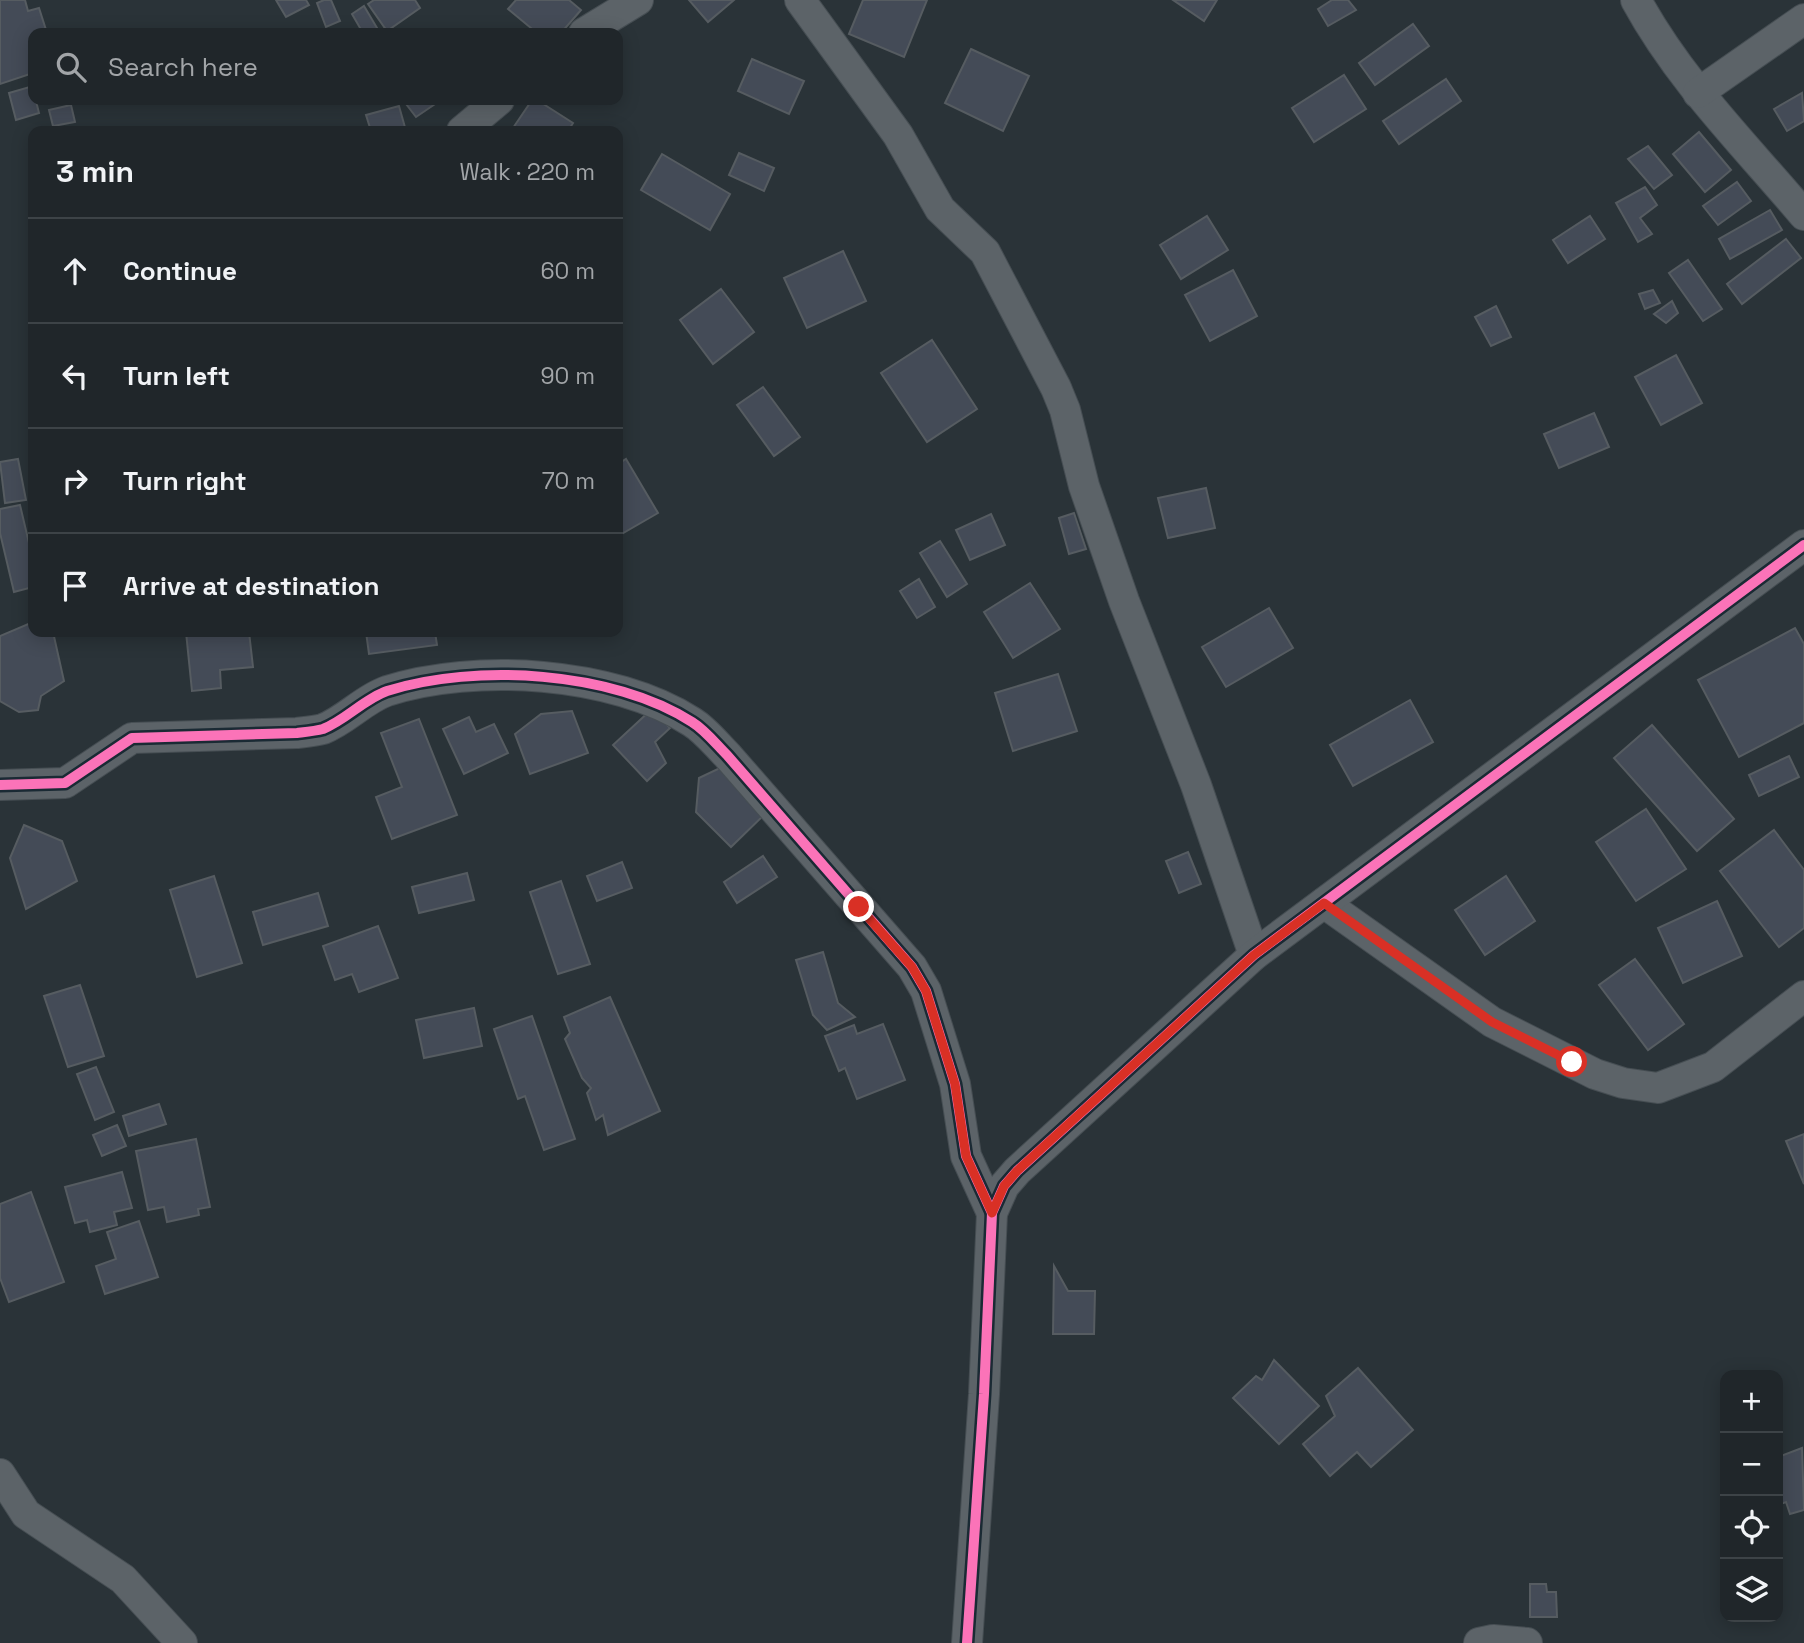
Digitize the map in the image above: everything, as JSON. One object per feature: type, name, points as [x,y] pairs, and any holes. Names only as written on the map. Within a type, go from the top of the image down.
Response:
[{"type":"street","points":[[592,28],[638,0]]},
{"type":"street","points":[[1636,0],[1658,41],[1698,93],[1804,215]]},
{"type":"street","points":[[806,2],[898,135],[940,209],[985,252],[1056,388],[1065,410],[1084,486],[1124,601],[1196,785],[1254,955]]},
{"type":"street","points":[[1698,93],[1804,19]]},
{"type":"street","points":[[468,126],[493,105]]},
{"type":"street","points":[[967,1643],[983,1408],[992,1213],[1004,1186],[1017,1171],[1254,955],[1804,545]]},
{"type":"street","points":[[0,785],[65,783],[132,738],[297,733],[323,729],[383,693],[418,682],[496,676],[575,680],[649,701],[693,722],[727,754],[912,967],[926,991],[955,1084],[966,1156],[992,1213]]},
{"type":"street","points":[[1324,903],[1492,1022],[1594,1074],[1623,1083],[1658,1088],[1713,1067],[1804,996]]},
{"type":"street","points":[[0,1474],[26,1514],[123,1579],[182,1643]]},
{"type":"street","points":[[1479,1643],[1493,1640],[1527,1643]]},
{"type":"building","points":[[0,0],[25,0],[28,11],[39,8],[45,28],[28,28],[28,75],[0,84]]},
{"type":"building","points":[[276,0],[306,0],[309,5],[286,17]]},
{"type":"building","points":[[331,0],[340,21],[326,27],[317,3]]},
{"type":"building","points":[[374,0],[415,0],[420,8],[391,28],[385,28],[368,4]]},
{"type":"building","points":[[516,0],[569,0],[581,10],[565,28],[531,28],[508,9]]},
{"type":"building","points":[[689,0],[734,0],[708,22]]},
{"type":"building","points":[[863,0],[927,0],[904,57],[849,34]]},
{"type":"building","points":[[1173,0],[1217,0],[1204,21]]},
{"type":"building","points":[[1332,0],[1348,0],[1356,10],[1328,26],[1318,9]]},
{"type":"building","points":[[364,6],[377,28],[360,28],[352,14]]},
{"type":"building","points":[[1413,24],[1429,46],[1375,85],[1359,63]]},
{"type":"building","points":[[971,49],[1029,76],[1003,131],[945,103]]},
{"type":"building","points":[[752,59],[804,81],[789,114],[738,91]]},
{"type":"building","points":[[1344,75],[1366,109],[1314,142],[1292,108]]},
{"type":"building","points":[[1446,79],[1461,101],[1399,144],[1383,121]]},
{"type":"building","points":[[28,87],[28,105],[37,105],[39,113],[16,120],[9,93]]},
{"type":"building","points":[[1802,93],[1804,121],[1787,131],[1774,109]]},
{"type":"building","points":[[71,105],[75,122],[53,126],[49,110]]},
{"type":"building","points":[[407,105],[434,105],[416,117]]},
{"type":"building","points":[[529,105],[545,105],[573,123],[571,126],[514,126]]},
{"type":"building","points":[[399,106],[405,126],[369,126],[366,115]]},
{"type":"building","points":[[1699,132],[1731,170],[1705,192],[1673,154]]},
{"type":"building","points":[[1648,146],[1672,175],[1654,189],[1628,159]]},
{"type":"building","points":[[739,153],[774,168],[764,191],[729,175]]},
{"type":"building","points":[[662,154],[730,194],[710,230],[641,190]]},
{"type":"building","points":[[1737,182],[1751,201],[1718,225],[1703,206]]},
{"type":"building","points":[[1645,187],[1657,205],[1640,218],[1652,234],[1638,242],[1616,203]]},
{"type":"building","points":[[1770,210],[1782,230],[1730,259],[1719,239]]},
{"type":"building","points":[[1207,216],[1228,250],[1181,279],[1160,245]]},
{"type":"building","points":[[1590,216],[1605,239],[1568,263],[1553,240]]},
{"type":"building","points":[[1786,239],[1801,258],[1742,304],[1727,284]]},
{"type":"building","points":[[843,251],[866,301],[807,328],[784,278]]},
{"type":"building","points":[[1688,260],[1722,309],[1703,321],[1669,273]]},
{"type":"building","points":[[1233,270],[1257,316],[1210,341],[1185,295]]},
{"type":"building","points":[[721,289],[754,332],[713,364],[680,320]]},
{"type":"building","points":[[1653,290],[1660,303],[1645,309],[1639,294]]},
{"type":"building","points":[[1672,301],[1678,313],[1666,323],[1654,314]]},
{"type":"building","points":[[1496,306],[1511,337],[1491,346],[1475,317]]},
{"type":"building","points":[[932,340],[977,409],[927,442],[881,373]]},
{"type":"building","points":[[1676,355],[1702,403],[1661,425],[1635,377]]},
{"type":"building","points":[[763,387],[800,437],[774,456],[737,405]]},
{"type":"building","points":[[1594,413],[1609,447],[1559,468],[1544,434]]},
{"type":"building","points":[[18,459],[26,500],[5,503],[0,462]]},
{"type":"building","points":[[626,459],[658,513],[623,533],[623,461]]},
{"type":"building","points":[[1206,488],[1215,528],[1168,538],[1158,498]]},
{"type":"building","points":[[20,505],[28,539],[28,588],[14,592],[0,533],[0,509]]},
{"type":"building","points":[[1074,513],[1086,549],[1069,554],[1059,518]]},
{"type":"building","points":[[991,514],[1005,545],[970,560],[956,530]]},
{"type":"building","points":[[940,541],[967,584],[947,597],[920,553]]},
{"type":"building","points":[[919,579],[935,607],[917,618],[900,591]]},
{"type":"building","points":[[1030,583],[1060,629],[1013,658],[984,612]]},
{"type":"building","points":[[1269,608],[1293,648],[1226,687],[1202,647]]},
{"type":"building","points":[[28,624],[28,637],[54,637],[64,681],[41,696],[38,710],[19,712],[0,701],[0,636]]},
{"type":"building","points":[[1795,628],[1804,644],[1804,723],[1739,757],[1698,680]]},
{"type":"building","points":[[187,637],[250,637],[253,667],[220,670],[221,688],[192,691]]},
{"type":"building","points":[[367,637],[436,637],[437,645],[369,654]]},
{"type":"building","points":[[1058,674],[1077,731],[1013,751],[995,693]]},
{"type":"building","points":[[1410,700],[1433,742],[1353,786],[1330,745]]},
{"type":"building","points":[[652,709],[670,728],[655,742],[666,763],[647,781],[613,745]]},
{"type":"building","points":[[572,711],[588,753],[530,774],[515,734],[541,714]]},
{"type":"building","points":[[469,717],[476,732],[494,724],[508,753],[464,774],[443,729]]},
{"type":"building","points":[[419,719],[457,815],[392,839],[376,797],[402,787],[381,733]]},
{"type":"building","points":[[1652,725],[1734,819],[1697,851],[1614,758]]},
{"type":"building","points":[[1789,756],[1799,777],[1759,796],[1749,775]]},
{"type":"building","points":[[720,768],[765,814],[731,847],[696,812],[699,778]]},
{"type":"building","points":[[1646,809],[1686,869],[1636,901],[1596,842]]},
{"type":"building","points":[[24,825],[62,841],[77,881],[26,909],[10,858]]},
{"type":"building","points":[[1774,830],[1804,870],[1804,928],[1779,947],[1720,871]]},
{"type":"building","points":[[1188,852],[1201,884],[1179,893],[1166,861]]},
{"type":"building","points":[[763,856],[777,877],[737,903],[724,882]]},
{"type":"building","points":[[622,862],[632,888],[597,901],[587,876]]},
{"type":"building","points":[[467,873],[474,900],[419,913],[412,887]]},
{"type":"building","points":[[214,876],[242,963],[197,977],[170,890]]},
{"type":"building","points":[[1506,876],[1535,921],[1485,955],[1455,910]]},
{"type":"building","points":[[561,881],[590,964],[558,974],[530,892]]},
{"type":"building","points":[[318,893],[328,926],[263,945],[253,912]]},
{"type":"building","points":[[1717,901],[1742,956],[1683,983],[1658,928]]},
{"type":"building","points":[[378,926],[398,978],[359,992],[352,974],[335,980],[323,946]]},
{"type":"building","points":[[823,952],[838,1003],[855,1017],[827,1030],[813,1015],[796,960]]},
{"type":"building","points":[[1635,959],[1684,1024],[1648,1050],[1599,985]]},
{"type":"building","points":[[80,985],[104,1056],[68,1067],[44,996]]},
{"type":"building","points":[[610,997],[660,1111],[608,1135],[603,1115],[596,1120],[587,1093],[591,1088],[582,1078],[565,1039],[570,1033],[564,1017]]},
{"type":"building","points":[[474,1008],[482,1046],[424,1058],[416,1020]]},
{"type":"building","points":[[532,1016],[575,1139],[544,1150],[525,1096],[518,1099],[494,1029]]},
{"type":"building","points":[[883,1024],[905,1080],[857,1099],[845,1068],[839,1071],[825,1036],[854,1025],[857,1034]]},
{"type":"building","points":[[96,1067],[114,1112],[95,1120],[77,1074]]},
{"type":"building","points":[[159,1104],[166,1124],[129,1136],[123,1116]]},
{"type":"building","points":[[117,1125],[126,1146],[102,1156],[93,1135]]},
{"type":"building","points":[[1804,1134],[1804,1184],[1786,1141]]},
{"type":"building","points":[[196,1139],[210,1207],[198,1209],[199,1215],[167,1222],[164,1207],[148,1210],[136,1151]]},
{"type":"building","points":[[122,1172],[132,1208],[114,1212],[117,1225],[90,1232],[87,1220],[75,1223],[65,1187]]},
{"type":"building","points":[[31,1192],[64,1282],[9,1302],[0,1278],[0,1204]]},
{"type":"building","points":[[139,1221],[158,1277],[105,1294],[96,1266],[116,1259],[107,1232]]},
{"type":"building","points":[[1054,1266],[1068,1291],[1095,1291],[1094,1334],[1053,1334]]},
{"type":"building","points":[[1274,1360],[1319,1406],[1279,1444],[1233,1398],[1256,1376],[1262,1380]]},
{"type":"building","points":[[1358,1368],[1413,1430],[1371,1467],[1357,1452],[1330,1476],[1303,1444],[1335,1416],[1326,1396]]},
{"type":"building","points":[[1802,1448],[1804,1510],[1790,1514],[1786,1502],[1783,1503],[1783,1455]]},
{"type":"building","points":[[1530,1584],[1546,1584],[1547,1592],[1556,1592],[1557,1617],[1530,1617]]},
{"type":"cycle path","points":[[967,1643],[984,1394],[992,1213],[1004,1186],[1017,1171],[1254,955],[1804,545]]},
{"type":"cycle path","points":[[0,785],[65,783],[132,738],[297,733],[323,729],[387,691],[422,682],[461,677],[501,675],[584,682],[660,705],[692,722],[710,737],[912,967],[926,991],[955,1084],[966,1156],[992,1213]]},
{"type":"route","points":[[859,907],[912,967],[926,991],[955,1084],[966,1156],[974,1180],[992,1213],[1004,1186],[1017,1171],[1254,955],[1324,903],[1492,1022],[1572,1062]]}]
